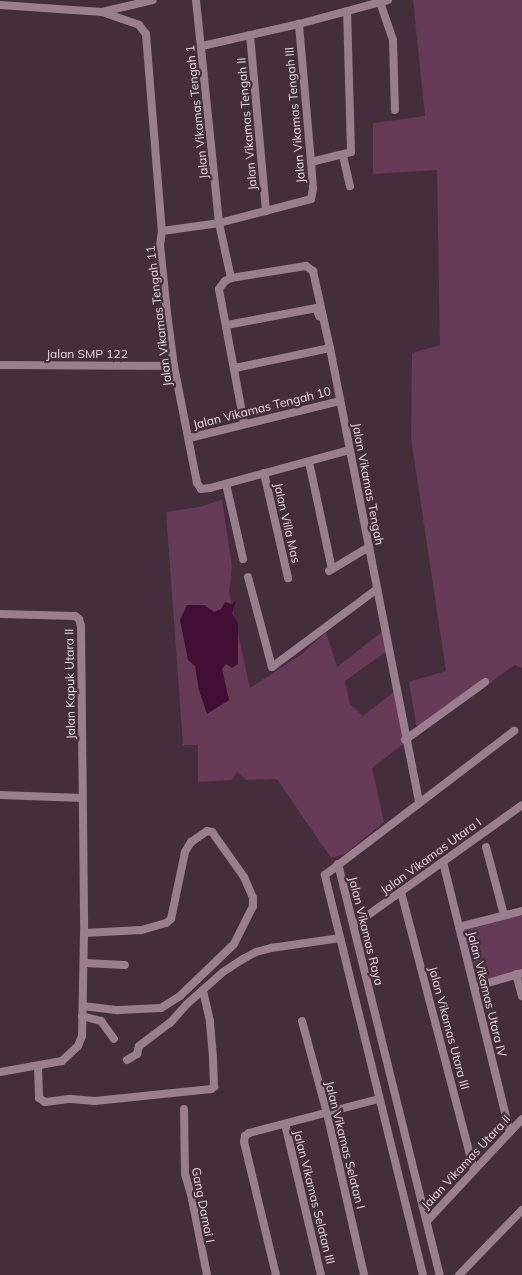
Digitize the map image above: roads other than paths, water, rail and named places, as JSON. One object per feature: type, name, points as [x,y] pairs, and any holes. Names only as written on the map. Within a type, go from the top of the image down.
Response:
[{"type":"street","points":[[0,5],[102,12],[149,0]]},
{"type":"street","name":"Jalan Vikamas Tengah 1","points":[[196,0],[219,223],[231,278]]},
{"type":"street","points":[[202,46],[299,24],[384,1],[392,40],[395,110]]},
{"type":"street","points":[[311,162],[343,156],[352,149],[347,11]]},
{"type":"street","name":"Jalan Vikamas Tengah 11","points":[[102,12],[139,25],[146,34],[162,231],[160,245],[174,366],[197,483],[201,489],[226,484],[350,450]]},
{"type":"street","name":"Jalan Vikamas Tengah III","points":[[266,211],[308,202],[313,190],[299,24]]},
{"type":"street","name":"Jalan Vikamas Tengah II","points":[[250,35],[266,211]]},
{"type":"street","points":[[343,156],[350,186]]},
{"type":"street","points":[[162,231],[219,223],[266,211]]},
{"type":"street","name":"Jalan Vikamas Tengah","points":[[231,278],[306,266],[313,271],[330,348],[419,802]]},
{"type":"street","points":[[231,278],[225,281],[219,289],[244,424]]},
{"type":"street","points":[[227,325],[316,308],[319,319]]},
{"type":"street","points":[[235,368],[330,348]]},
{"type":"street","name":"Jalan SMP 122","points":[[0,365],[174,366]]},
{"type":"street","name":"Jalan Vikamas Tengah 10","points":[[189,438],[340,400]]},
{"type":"street","points":[[309,462],[331,570],[369,547]]},
{"type":"street","name":"Jalan Villa Mas","points":[[264,473],[288,578]]},
{"type":"street","points":[[226,484],[243,559]]},
{"type":"street","points":[[248,577],[272,667],[377,589]]},
{"type":"street","name":"Jalan Kapuk Utara II","points":[[0,614],[74,616],[79,619],[81,626],[84,933],[82,1036],[74,1052],[62,1061],[38,1067],[0,1072]]},
{"type":"street","points":[[406,740],[485,682]]},
{"type":"street","points":[[337,865],[514,731]]},
{"type":"street","points":[[0,795],[82,798]]},
{"type":"street","name":"Jalan Vikamas Utara I","points":[[354,925],[522,805]]},
{"type":"street","points":[[83,1006],[135,1010],[156,1009],[180,996],[234,944],[253,906],[253,898],[244,877],[212,832],[204,832],[191,842],[185,852],[172,918],[166,923],[141,930],[84,933]]},
{"type":"street","points":[[486,847],[504,915]]},
{"type":"street","name":"Jalan Vikamas Utara IV","points":[[443,862],[510,1132]]},
{"type":"street","name":"Jalan Vikamas Raya","points":[[422,1275],[325,877],[337,865],[354,925],[440,1275]]},
{"type":"street","name":"Jalan Vikamas Utara III","points":[[401,892],[474,1170]]},
{"type":"street","points":[[459,928],[522,911]]},
{"type":"street","points":[[127,1060],[136,1054],[139,1046],[170,1023],[187,1004],[223,972],[256,952],[340,938]]},
{"type":"street","points":[[84,963],[126,965]]},
{"type":"street","points":[[474,987],[519,974],[522,996]]},
{"type":"street","points":[[38,1067],[39,1098],[45,1102],[70,1099],[95,1102],[211,1090],[214,1087],[213,1057],[210,1021],[203,990]]},
{"type":"street","points":[[82,1016],[100,1021],[114,1039]]},
{"type":"street","name":"Jalan Vikamas Selatan I","points":[[302,1021],[327,1113],[364,1275]]},
{"type":"street","points":[[276,1275],[244,1142],[245,1136],[250,1132],[380,1099]]},
{"type":"street","name":"Gang Damai I","points":[[184,1109],[185,1174],[192,1199],[207,1275]]},
{"type":"street","name":"Jalan Vikamas Utara II","points":[[427,1221],[522,1119]]},
{"type":"street","name":"Jalan Vikamas Selatan III","points":[[285,1124],[321,1275]]},
{"type":"street","points":[[459,1275],[522,1212]]}]
